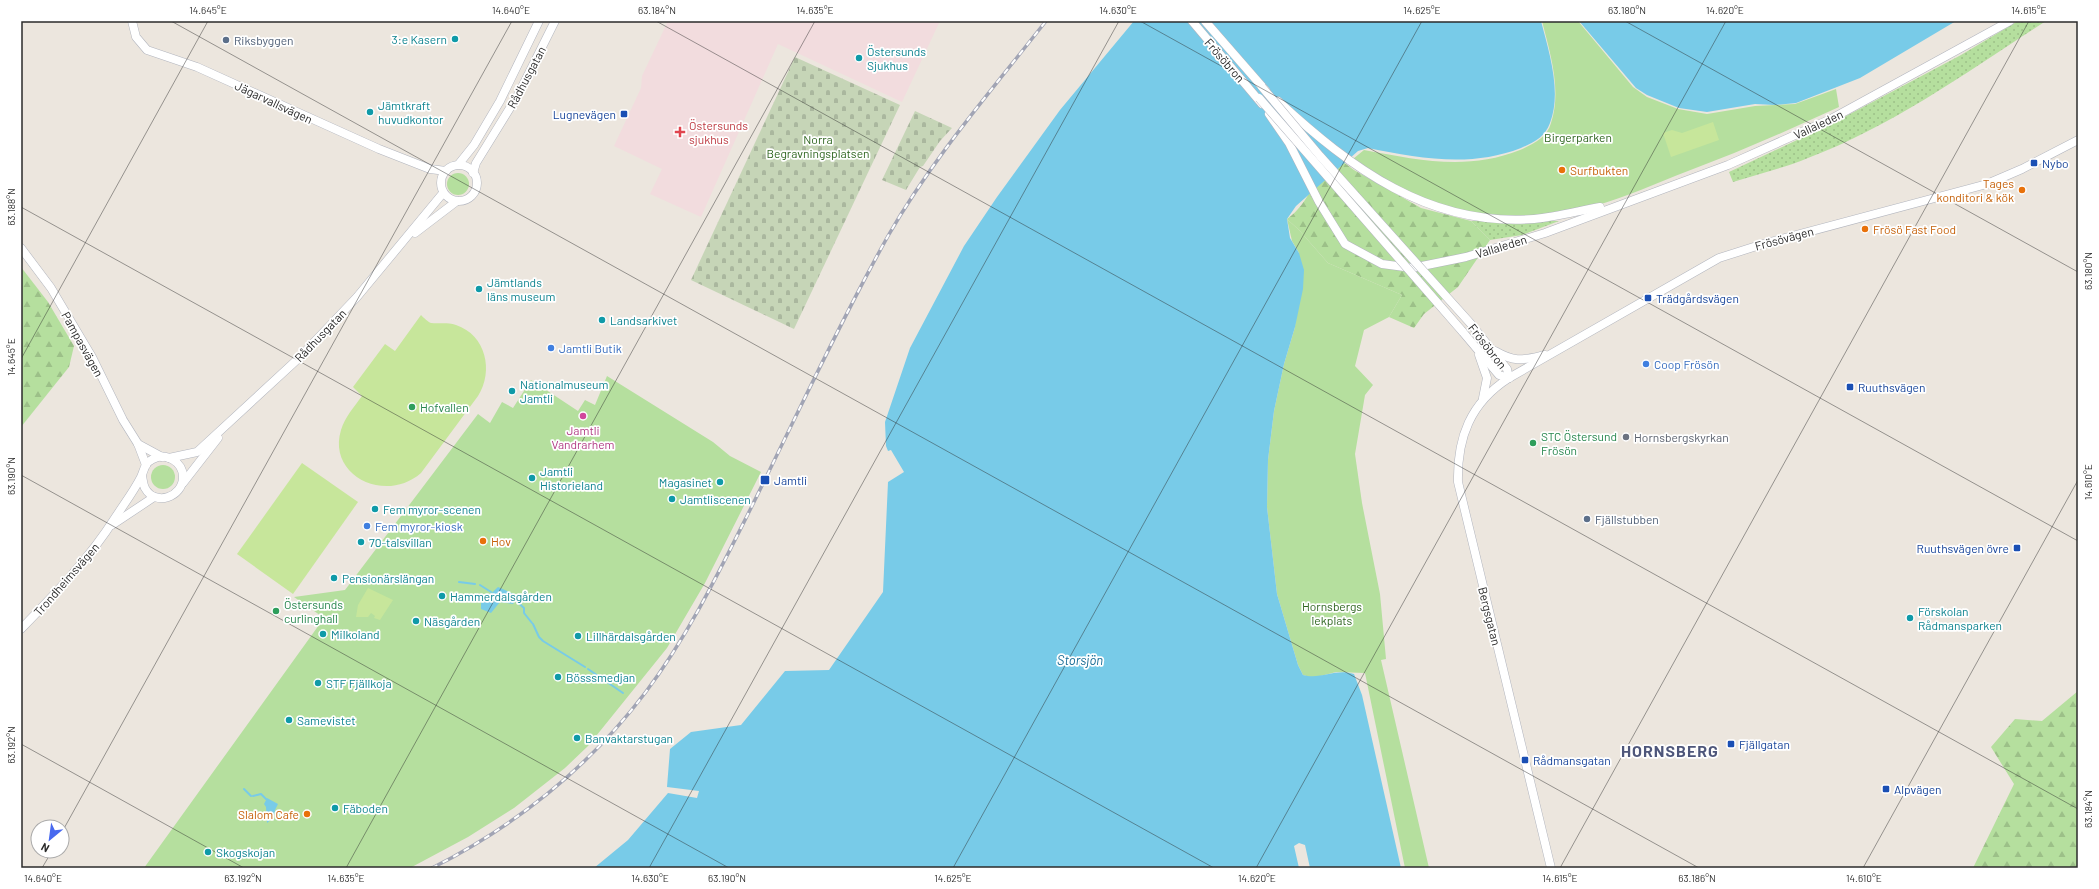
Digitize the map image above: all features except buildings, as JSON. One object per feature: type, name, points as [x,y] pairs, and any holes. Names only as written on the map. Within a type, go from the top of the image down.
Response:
[{"type":"main road","name":"Jägarvallsvägen","points":[[132,21],[136,37],[147,50],[197,67],[295,112],[430,169],[446,171]]},
{"type":"main road","name":"Rådhusgatan","points":[[458,165],[474,145],[496,107],[539,21]]},
{"type":"main road","name":"Rådhusgatan","points":[[474,173],[476,163],[518,95],[555,21]]},
{"type":"main road","points":[[1187,21],[1211,45]]},
{"type":"main road","name":"Frösöbron","points":[[1192,21],[1211,45],[1259,98],[1499,375],[1509,378],[1507,369],[1471,324],[1320,156],[1204,21]]},
{"type":"main road","name":"Vallaleden","points":[[1382,264],[1412,268],[1446,262],[1545,233],[1728,165],[1831,119],[2010,21]]},
{"type":"main road","name":"Frösöbron","points":[[1262,87],[1326,143],[1358,167],[1397,190]]},
{"type":"main road","name":"Frösöbron","points":[[1259,98],[1289,143],[1315,195],[1345,244],[1382,264]]},
{"type":"main road","name":"Frösövägen","points":[[1509,378],[1719,258],[1987,184],[2022,169],[2078,140]]},
{"type":"main road","points":[[458,165],[464,166],[474,173],[477,183],[474,193],[468,199],[457,201],[449,199],[443,193],[441,179],[446,171],[458,165]]},
{"type":"main road","name":"Jägarvallsvägen","points":[[430,169],[441,179]]},
{"type":"main road","name":"Vallaleden","points":[[1397,190],[1433,206],[1485,218],[1535,219],[1617,205]]},
{"type":"main road","name":"Rådhusgatan","points":[[166,457],[196,452],[300,357],[357,297],[443,193]]},
{"type":"main road","name":"Rådhusgatan","points":[[402,244],[457,201]]},
{"type":"main road","name":"Pampasvägen","points":[[21,248],[51,288],[71,320],[92,357],[122,420],[138,444],[146,465]]},
{"type":"main road","points":[[1475,346],[1486,371],[1487,378],[1484,398]]},
{"type":"main road","points":[[1491,348],[1509,359],[1516,360],[1551,354]]},
{"type":"main road","name":"Bergsgatan","points":[[1509,378],[1484,398],[1468,424],[1463,436],[1458,463],[1458,482],[1551,868]]},
{"type":"main road","name":"Rådhusgatan","points":[[183,484],[232,420]]},
{"type":"main road","name":"Pampasvägen","points":[[138,444],[166,457]]},
{"type":"main road","points":[[166,457],[176,461],[181,468],[184,476],[183,484],[173,496],[165,498],[154,497],[145,488],[142,476],[146,465],[153,459],[166,457]]},
{"type":"main road","name":"Trondheimsvägen","points":[[21,630],[82,564],[110,526],[142,476]]},
{"type":"main road","name":"Trondheimsvägen","points":[[110,526],[154,497]]},
{"type":"shaded area","name":"Östersunds sjukhus","points":[[668,21],[940,21],[902,102],[778,44],[701,217],[650,194],[662,169],[614,146],[641,88],[642,76]]},
{"type":"green space","name":"Birgerparken","points":[[1542,21],[1578,21],[1633,87],[1647,97],[1678,109],[1707,114],[1755,106],[1795,104],[1836,89],[1839,107],[1745,148],[1630,194],[1594,206],[1558,213],[1519,216],[1480,214],[1462,211],[1420,197],[1353,159],[1364,150],[1423,160],[1462,162],[1500,156],[1520,150],[1539,140],[1546,133],[1551,123],[1555,98],[1554,72]]},
{"type":"green space","points":[[2018,21],[2046,21],[1901,114],[1870,130],[1840,145],[1799,162],[1733,182],[1729,172],[1833,123],[1961,55]]},
{"type":"green space","name":"Norra Begravningsplatsen","points":[[795,57],[900,105],[794,329],[691,280]]},
{"type":"green space","points":[[915,111],[952,128],[940,141],[923,166],[920,167],[906,190],[882,180]]},
{"type":"green space","points":[[1713,122],[1719,140],[1671,157],[1663,133],[1672,130],[1682,133]]},
{"type":"green space","points":[[1327,150],[1354,170],[1421,208],[1471,221],[1490,240],[1458,287],[1424,314],[1414,328],[1389,317],[1402,295],[1328,263],[1299,230],[1287,219],[1295,213],[1307,197]]},
{"type":"green space","points":[[458,173],[462,174],[468,180],[468,188],[462,194],[458,195],[454,194],[448,188],[447,184],[448,180],[454,174]]},
{"type":"green space","name":"Hornsbergs lekplats","points":[[1287,219],[1299,230],[1328,263],[1402,295],[1389,317],[1364,330],[1355,366],[1373,385],[1365,395],[1355,454],[1362,503],[1380,594],[1386,659],[1381,660],[1429,868],[1405,868],[1365,673],[1336,672],[1313,678],[1303,675],[1298,665],[1277,594],[1267,507],[1268,460],[1274,411],[1284,364],[1295,327],[1299,253],[1292,241]]},
{"type":"green space","points":[[1471,221],[1559,221],[1522,235],[1490,240]]},
{"type":"green space","points":[[21,267],[48,302],[74,346],[69,367],[21,427]]},
{"type":"green space","name":"Hofvallen","points":[[421,315],[431,323],[456,325],[466,330],[474,337],[480,345],[484,355],[486,376],[478,396],[421,473],[407,482],[392,486],[377,485],[363,480],[351,472],[343,460],[339,446],[341,430],[347,416],[362,396],[353,387],[385,344],[395,351]]},
{"type":"green space","name":"Jamtli","points":[[607,376],[713,442],[730,456],[761,472],[705,583],[667,648],[588,746],[565,768],[514,808],[468,837],[410,868],[144,868],[324,618],[294,597],[345,590],[478,414],[490,423],[502,402],[513,408],[531,380],[578,411],[585,400],[595,405]]},
{"type":"green space","points":[[302,463],[358,502],[293,594],[237,554]]},
{"type":"green space","points":[[163,465],[172,468],[175,477],[172,486],[163,489],[154,486],[151,477],[154,468]]},
{"type":"green space","points":[[368,588],[393,600],[380,620],[374,618],[375,616],[371,613],[368,617],[356,617],[358,605]]},
{"type":"green space","points":[[2078,691],[2078,868],[1973,868],[2014,784],[1991,747],[2015,719],[2042,721]]},
{"type":"water","name":"Storsjön","points":[[1134,21],[1541,21],[1551,59],[1555,85],[1555,98],[1550,123],[1542,136],[1521,148],[1483,158],[1425,158],[1368,148],[1358,151],[1296,206],[1287,219],[1290,238],[1299,253],[1304,270],[1303,289],[1295,327],[1284,364],[1274,411],[1268,460],[1267,507],[1277,594],[1298,665],[1303,675],[1316,676],[1341,672],[1354,674],[1362,695],[1401,868],[1310,868],[1305,845],[1299,843],[1294,846],[1299,868],[594,868],[628,840],[668,793],[697,798],[699,791],[667,787],[670,749],[691,732],[741,725],[785,671],[829,670],[883,592],[888,482],[904,472],[891,450],[888,451],[886,446],[885,422],[910,348],[964,246],[997,197],[1060,110]]},
{"type":"water","points":[[1579,21],[1956,21],[1860,78],[1796,103],[1775,105],[1755,104],[1707,112],[1679,108],[1647,95],[1636,88]]},
{"type":"water","points":[[498,587],[514,594],[515,600],[513,604],[500,602],[491,613],[481,609],[481,603]]},
{"type":"water","points":[[267,798],[278,804],[274,817],[267,823],[266,807],[264,804]]},
{"type":"waterway","points":[[459,582],[475,584]]},
{"type":"waterway","points":[[480,585],[491,592]]},
{"type":"waterway","points":[[515,600],[524,608],[524,613],[532,623]]},
{"type":"waterway","points":[[533,624],[539,637],[543,641],[585,667]]},
{"type":"waterway","points":[[588,669],[623,693]]},
{"type":"waterway","points":[[244,789],[251,796]]},
{"type":"waterway","points":[[253,796],[261,794],[266,799]]},
{"type":"railway","points":[[432,868],[463,851],[521,814],[575,770],[600,746],[623,720],[661,671],[715,580],[835,337],[888,236],[905,208],[943,153],[983,99],[1046,21]]},
{"type":"place","name":"3:e Kasern","points":[[455,39]]},
{"type":"place","name":"Riksbyggen","points":[[226,40]]},
{"type":"place","name":"Östersunds Sjukhus","points":[[859,58]]},
{"type":"place","name":"Jämtkraft huvudkontor","points":[[370,112]]},
{"type":"place","name":"Lugnevägen","points":[[624,114]]},
{"type":"place","name":"Östersunds sjukhus","points":[[680,132]]},
{"type":"place","name":"Nybo","points":[[2034,163]]},
{"type":"place","name":"Surfbukten","points":[[1562,170]]},
{"type":"place","name":"Tages konditori & kök","points":[[2022,190]]},
{"type":"place","name":"Frösö Fast Food","points":[[1865,229]]},
{"type":"place","name":"Jämtlands läns museum","points":[[479,289]]},
{"type":"place","name":"Trädgårdsvägen","points":[[1648,298]]},
{"type":"place","name":"Landsarkivet","points":[[602,320]]},
{"type":"place","name":"Jamtli Butik","points":[[551,348]]},
{"type":"place","name":"Coop Frösön","points":[[1646,364]]},
{"type":"place","name":"Ruuthsvägen","points":[[1850,387]]},
{"type":"place","name":"Nationalmuseum Jamtli","points":[[512,391]]},
{"type":"place","name":"Hofvallen","points":[[412,407]]},
{"type":"place","name":"Jamtli Vandrarhem","points":[[583,416]]},
{"type":"place","name":"Hornsbergskyrkan","points":[[1626,437]]},
{"type":"place","name":"STC Östersund Frösön","points":[[1533,443]]},
{"type":"place","name":"Jamtli Historieland","points":[[532,478]]},
{"type":"place","name":"Jamtli","points":[[765,480]]},
{"type":"place","name":"Magasinet","points":[[720,482]]},
{"type":"place","name":"Jamtliscenen","points":[[672,499]]},
{"type":"place","name":"Fem myror-scenen","points":[[375,509]]},
{"type":"place","name":"Fjällstubben","points":[[1587,519]]},
{"type":"place","name":"Fem myror-kiosk","points":[[367,526]]},
{"type":"place","name":"Hov","points":[[483,541]]},
{"type":"place","name":"70-talsvillan","points":[[361,542]]},
{"type":"place","name":"Ruuthsvägen övre","points":[[2017,548]]},
{"type":"place","name":"Pensionärslängan","points":[[334,578]]},
{"type":"place","name":"Hammerdalsgården","points":[[442,596]]},
{"type":"place","name":"Östersunds curlinghall","points":[[276,611]]},
{"type":"place","name":"Förskolan Rådmansparken","points":[[1910,618]]},
{"type":"place","name":"Näsgården","points":[[416,621]]},
{"type":"place","name":"Milkoland","points":[[323,634]]},
{"type":"place","name":"Lillhärdalsgården","points":[[578,636]]},
{"type":"place","name":"Bösssmedjan","points":[[558,677]]},
{"type":"place","name":"STF Fjällkoja","points":[[318,683]]},
{"type":"place","name":"Samevistet","points":[[289,720]]},
{"type":"place","name":"Banvaktarstugan","points":[[577,738]]},
{"type":"place","name":"Fjällgatan","points":[[1731,744]]},
{"type":"place","name":"Rådmansgatan","points":[[1525,760]]},
{"type":"place","name":"Alpvägen","points":[[1886,789]]},
{"type":"place","name":"Fäboden","points":[[335,808]]},
{"type":"place","name":"Slalom Cafe","points":[[307,814]]},
{"type":"place","name":"Skogskojan","points":[[208,852]]},
{"type":"district","name":"HORNSBERG","points":[[1670,750]]}]
